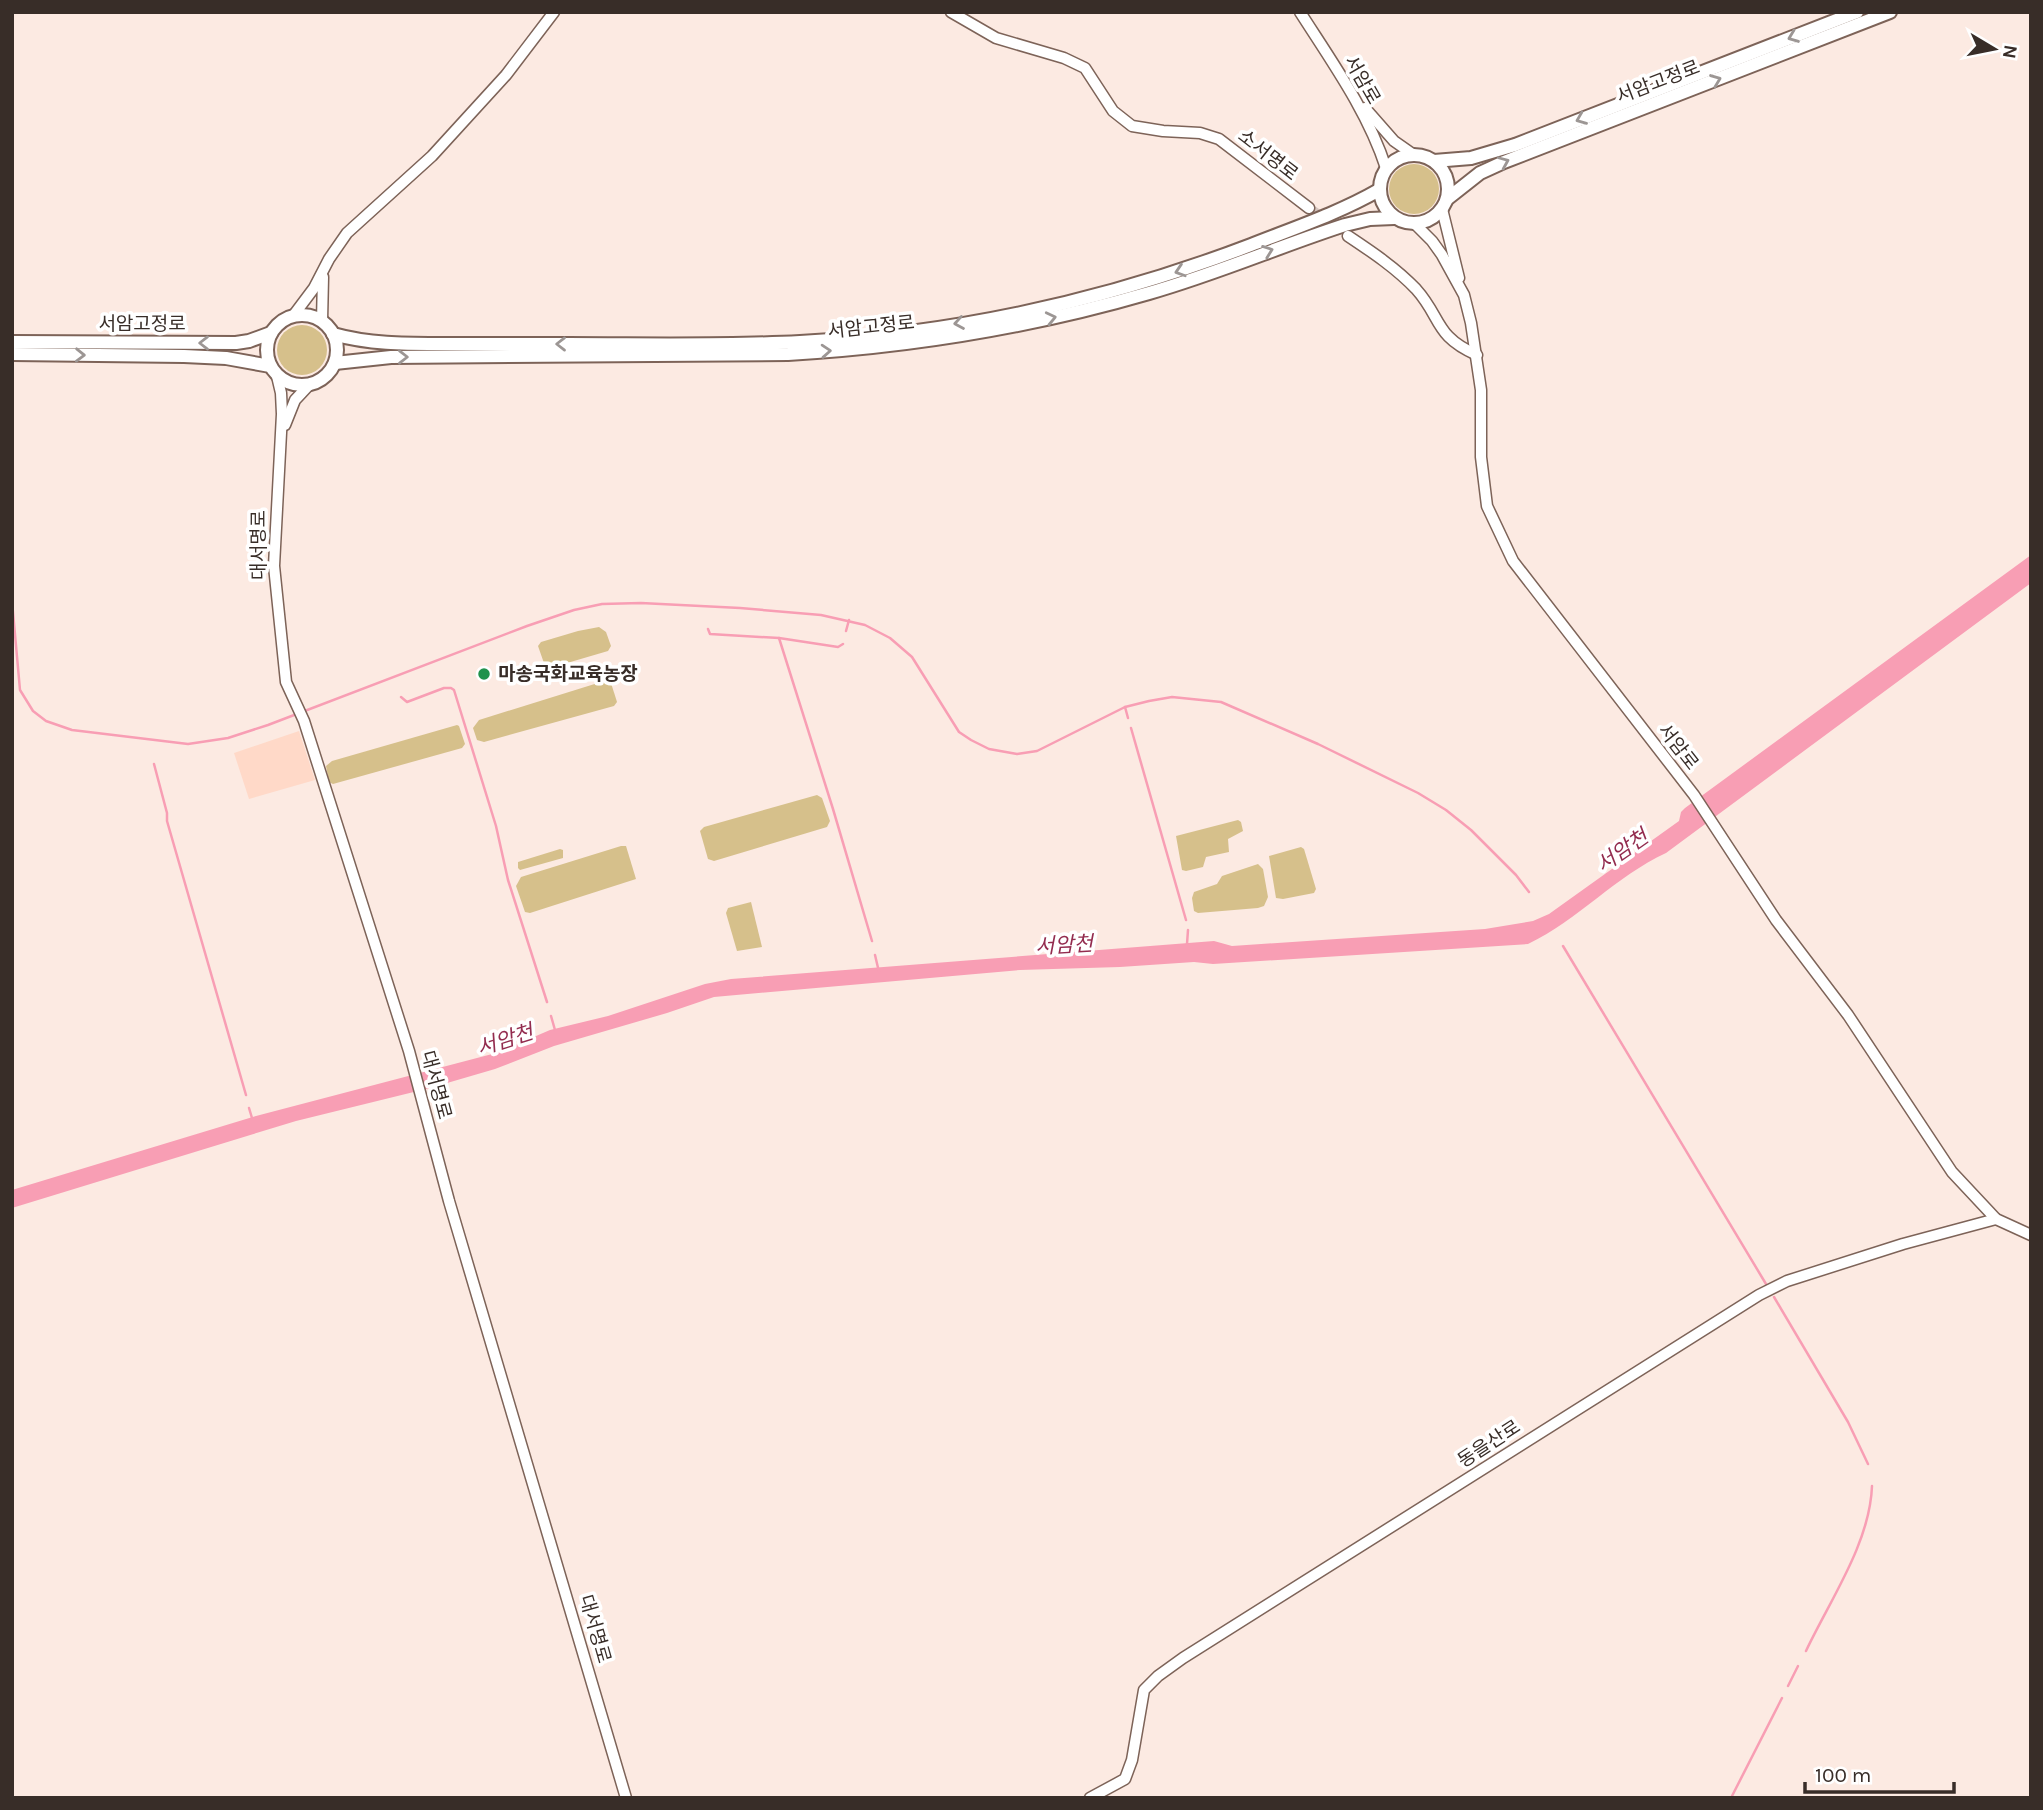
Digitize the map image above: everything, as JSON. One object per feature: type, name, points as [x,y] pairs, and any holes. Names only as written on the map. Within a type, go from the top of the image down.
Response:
[{"type":"main road","name":"서암고정로","points":[[1434,161],[1471,158],[1515,145],[1857,12]]},
{"type":"main road","name":"서암고정로","points":[[1445,204],[1480,173],[1504,162],[1890,12]]},
{"type":"main road","points":[[1414,155],[1434,161],[1447,177],[1445,204],[1426,222],[1415,224],[1394,218],[1381,202],[1379,190],[1386,169],[1394,161],[1414,155]]},
{"type":"main road","name":"서암고정로","points":[[333,334],[371,343],[521,345],[801,342],[897,332],[1049,306],[1153,279],[1202,264],[1294,228],[1342,209],[1379,190]]},
{"type":"main road","name":"서암고정로","points":[[335,363],[381,357],[788,354],[829,352],[927,340],[999,329],[1111,304],[1173,286],[1345,225],[1370,219],[1394,218]]},
{"type":"main road","points":[[293,316],[311,316],[322,321],[333,334],[337,351],[335,363],[320,381],[298,386],[286,383],[273,371],[266,355],[267,344],[278,324],[293,316]]},
{"type":"main road","name":"서암고정로","points":[[12,342],[236,343],[271,333]]},
{"type":"main road","name":"서암고정로","points":[[12,354],[226,358],[273,371]]},
{"type":"street","points":[[293,316],[348,233],[415,173],[481,104],[554,12]]},
{"type":"street","name":"소서명로","points":[[951,12],[996,38],[1063,58],[1084,68],[1113,111],[1132,126],[1200,134],[1219,139],[1309,208]]},
{"type":"street","name":"서암로","points":[[1300,12],[1371,129],[1386,169]]},
{"type":"street","points":[[1349,89],[1394,141],[1414,155]]},
{"type":"street","points":[[1445,204],[1464,295]]},
{"type":"street","name":"서암로","points":[[1415,224],[1442,255],[1464,295],[1477,355],[1481,390],[1483,485],[1487,506],[1513,561],[1538,597],[1694,795],[1776,920],[1862,1036],[1952,1172],[1996,1219],[2031,1235]]},
{"type":"street","points":[[1348,236],[1393,267],[1418,292],[1444,334],[1477,355]]},
{"type":"street","points":[[322,321],[323,273]]},
{"type":"street","name":"대서명로","points":[[273,371],[281,393],[275,577],[286,682],[304,721],[411,1057],[449,1201],[626,1798]]},
{"type":"street","points":[[281,435],[295,400],[309,385]]},
{"type":"street","name":"동을산로","points":[[1090,1798],[1125,1779],[1132,1760],[1144,1690],[1157,1676],[1183,1658],[1759,1295],[1787,1281],[1903,1244],[1996,1219]]},
{"type":"shaded area","points":[[1414,164],[1432,171],[1439,189],[1432,207],[1414,214],[1396,207],[1389,189],[1396,171]]},
{"type":"shaded area","points":[[302,325],[320,332],[327,350],[320,368],[302,375],[284,368],[277,350],[284,332]]},
{"type":"shaded area","points":[[2031,555],[2031,583],[1666,853],[1630,874],[1564,923],[1528,944],[1213,964],[1194,962],[1020,970],[714,997],[554,1046],[495,1069],[296,1121],[12,1208],[12,1190],[256,1116],[496,1053],[550,1030],[608,1016],[705,984],[731,979],[1214,941],[1232,946],[1485,929],[1533,921],[1549,914],[1679,821],[1685,808]]},
{"type":"shaded area","points":[[599,627],[606,632],[611,646],[608,651],[550,668],[545,666],[538,646],[541,642]]},
{"type":"shaded area","points":[[601,682],[611,683],[617,702],[614,706],[484,742],[477,740],[473,728],[479,720]]},
{"type":"shaded area","points":[[457,725],[465,744],[462,748],[333,784],[329,782],[326,766],[332,761]]},
{"type":"shaded area","points":[[299,731],[315,780],[249,799],[234,753]]},
{"type":"shaded area","points":[[817,795],[822,798],[830,821],[827,827],[714,861],[708,859],[700,831],[704,827]]},
{"type":"shaded area","points":[[1238,820],[1243,831],[1228,839],[1229,852],[1206,857],[1203,867],[1182,870],[1176,836]]},
{"type":"shaded area","points":[[626,846],[636,879],[530,913],[525,912],[516,886],[521,877]]},
{"type":"shaded area","points":[[1301,847],[1304,849],[1316,889],[1314,893],[1276,898],[1269,856]]},
{"type":"shaded area","points":[[563,850],[563,858],[520,870],[518,868],[518,862]]},
{"type":"shaded area","points":[[1258,864],[1263,869],[1268,897],[1264,906],[1198,913],[1194,911],[1194,892],[1217,884],[1222,876]]},
{"type":"shaded area","points":[[751,902],[762,947],[737,951],[726,913],[728,908]]},
{"type":"waterway","points":[[12,601],[20,690],[33,711],[46,721],[72,730],[188,744],[228,738],[268,725],[527,626],[574,610],[602,604],[641,603],[821,615],[865,625],[890,638],[912,657],[959,732],[989,749],[1017,754],[1037,751],[1125,707],[1149,701],[1172,697],[1221,702],[1318,744],[1418,793],[1446,810],[1471,830],[1516,875],[1529,892]]},
{"type":"waterway","points":[[846,631],[849,620]]},
{"type":"waterway","points":[[708,629],[710,634],[779,638],[838,647],[843,644]]},
{"type":"waterway","points":[[779,638],[872,941]]},
{"type":"waterway","points":[[401,697],[407,702],[444,688],[454,690],[496,826],[508,880],[547,1002]]},
{"type":"waterway","points":[[1125,707],[1128,718]]},
{"type":"waterway","points":[[1131,728],[1186,920]]},
{"type":"waterway","points":[[154,764],[167,821],[246,1095]]},
{"type":"waterway","points":[[1187,944],[1188,930]]},
{"type":"waterway","points":[[1563,946],[1766,1284]]},
{"type":"waterway","points":[[875,955],[879,972]]},
{"type":"waterway","points":[[551,1016],[555,1030]]},
{"type":"waterway","points":[[249,1108],[252,1118]]},
{"type":"waterway","points":[[1774,1297],[1848,1422],[1868,1464]]},
{"type":"waterway","points":[[1806,1651],[1857,1550],[1870,1507],[1872,1486]]},
{"type":"waterway","points":[[1788,1686],[1798,1666]]},
{"type":"waterway","points":[[1731,1798],[1782,1698]]},
{"type":"tunnel","points":[[1309,208],[1348,236]]},
{"type":"place","name":"마송국화교육농장","points":[[484,674]]},
{"type":"water label","name":"서암천","points":[[1622,851]]},
{"type":"water label","name":"서암천","points":[[1064,945]]},
{"type":"water label","name":"서암천","points":[[505,1040]]}]
